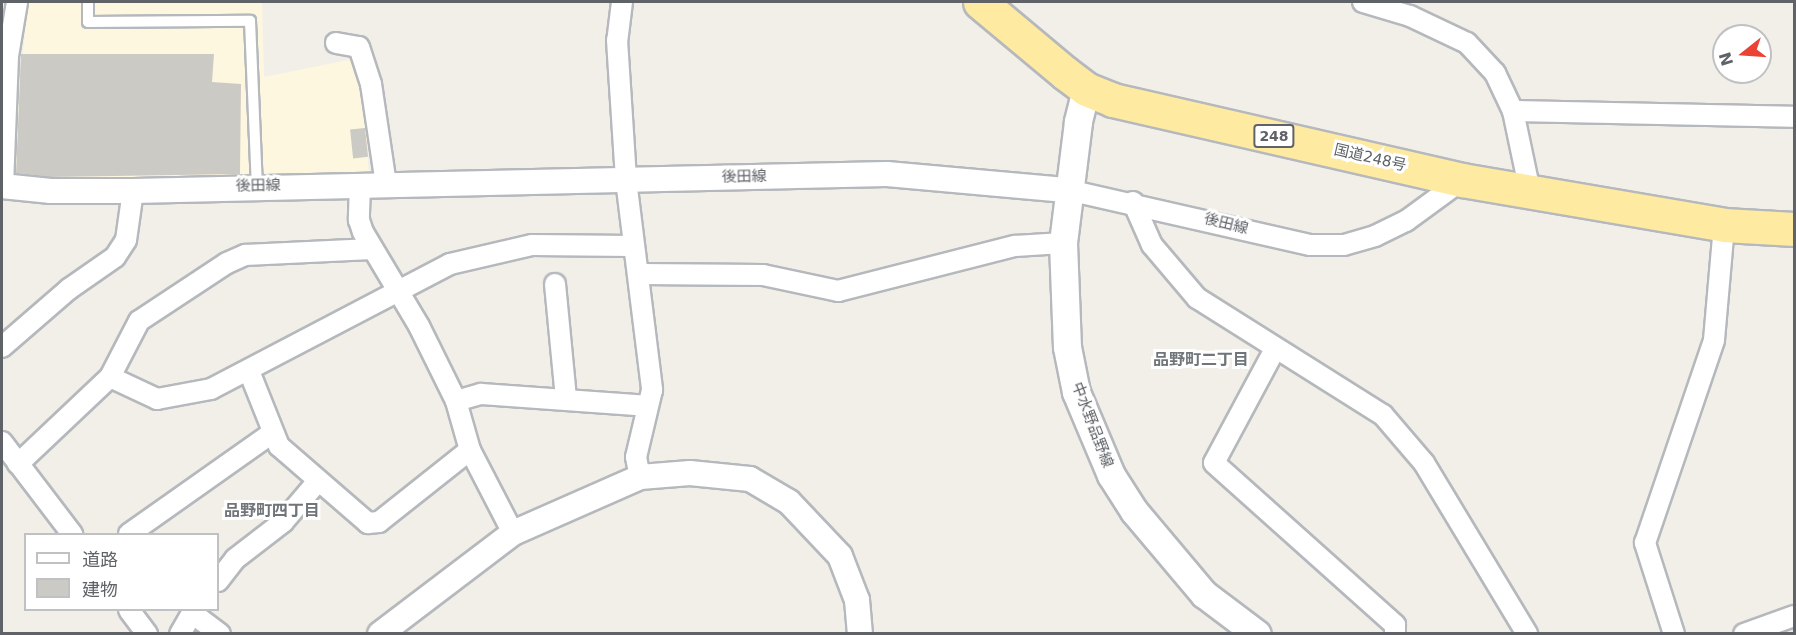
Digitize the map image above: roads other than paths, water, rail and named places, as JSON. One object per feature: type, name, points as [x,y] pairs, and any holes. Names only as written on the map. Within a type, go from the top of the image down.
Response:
[{"type":"highway","name":"国道248号","points":[[980,2],[1086,89],[1113,100],[1462,180],[1724,225],[1794,229]]},
{"type":"main road","name":"中水野品野線","points":[[1086,89],[1068,190],[1063,243],[1067,347],[1076,392],[1111,476],[1179,569],[1225,612],[1257,633]]},
{"type":"street","points":[[2,186],[8,56],[17,2]]},
{"type":"street","points":[[622,2],[617,40],[626,180],[652,390],[636,457],[640,477]]},
{"type":"street","points":[[1363,2],[1414,9],[1467,43],[1495,73],[1513,111],[1530,192]]},
{"type":"street","points":[[336,42],[359,47],[371,84],[386,184]]},
{"type":"street","points":[[1513,111],[1794,117]]},
{"type":"street","name":"後田線","points":[[2,186],[51,192],[133,191],[257,185],[887,174],[1068,190],[1134,202],[1310,245],[1344,245],[1406,221],[1462,180]]},
{"type":"street","points":[[360,185],[359,220],[395,291],[419,326],[456,401],[470,450],[513,533]]},
{"type":"street","points":[[2,347],[69,289],[115,257],[126,240],[133,191]]},
{"type":"street","points":[[1134,202],[1152,245],[1197,298],[1383,415],[1424,463],[1527,633]]},
{"type":"street","points":[[1674,633],[1645,543],[1714,340],[1724,225]]},
{"type":"street","points":[[639,274],[732,278],[763,275],[838,291],[1016,246],[1063,243]]},
{"type":"street","points":[[110,377],[157,399],[211,389],[450,264],[532,245],[633,246]]},
{"type":"street","points":[[18,464],[110,377],[139,321],[227,263],[245,255],[372,249]]},
{"type":"street","points":[[555,284],[566,398]]},
{"type":"street","points":[[1275,349],[1214,463],[1395,625],[1395,633]]},
{"type":"street","points":[[249,371],[271,434],[317,482],[368,523],[379,522],[470,450]]},
{"type":"street","points":[[456,401],[481,394],[566,398],[647,406]]},
{"type":"street","points":[[130,533],[271,434]]},
{"type":"street","points":[[2,442],[71,533]]},
{"type":"street","points":[[380,633],[513,533],[640,477],[723,473],[750,479],[789,502],[840,556],[857,600],[860,633]]},
{"type":"street","points":[[219,580],[235,559],[284,522],[317,482]]},
{"type":"street","points":[[130,611],[147,633]]},
{"type":"street","points":[[180,633],[193,611],[220,633]]},
{"type":"street","points":[[1744,633],[1794,616]]},
{"type":"lane","points":[[88,2],[88,22],[250,21],[257,185]]},
{"type":"district","name":"品野町二丁目","points":[[1201,360]]},
{"type":"district","name":"品野町四丁目","points":[[272,511]]}]
